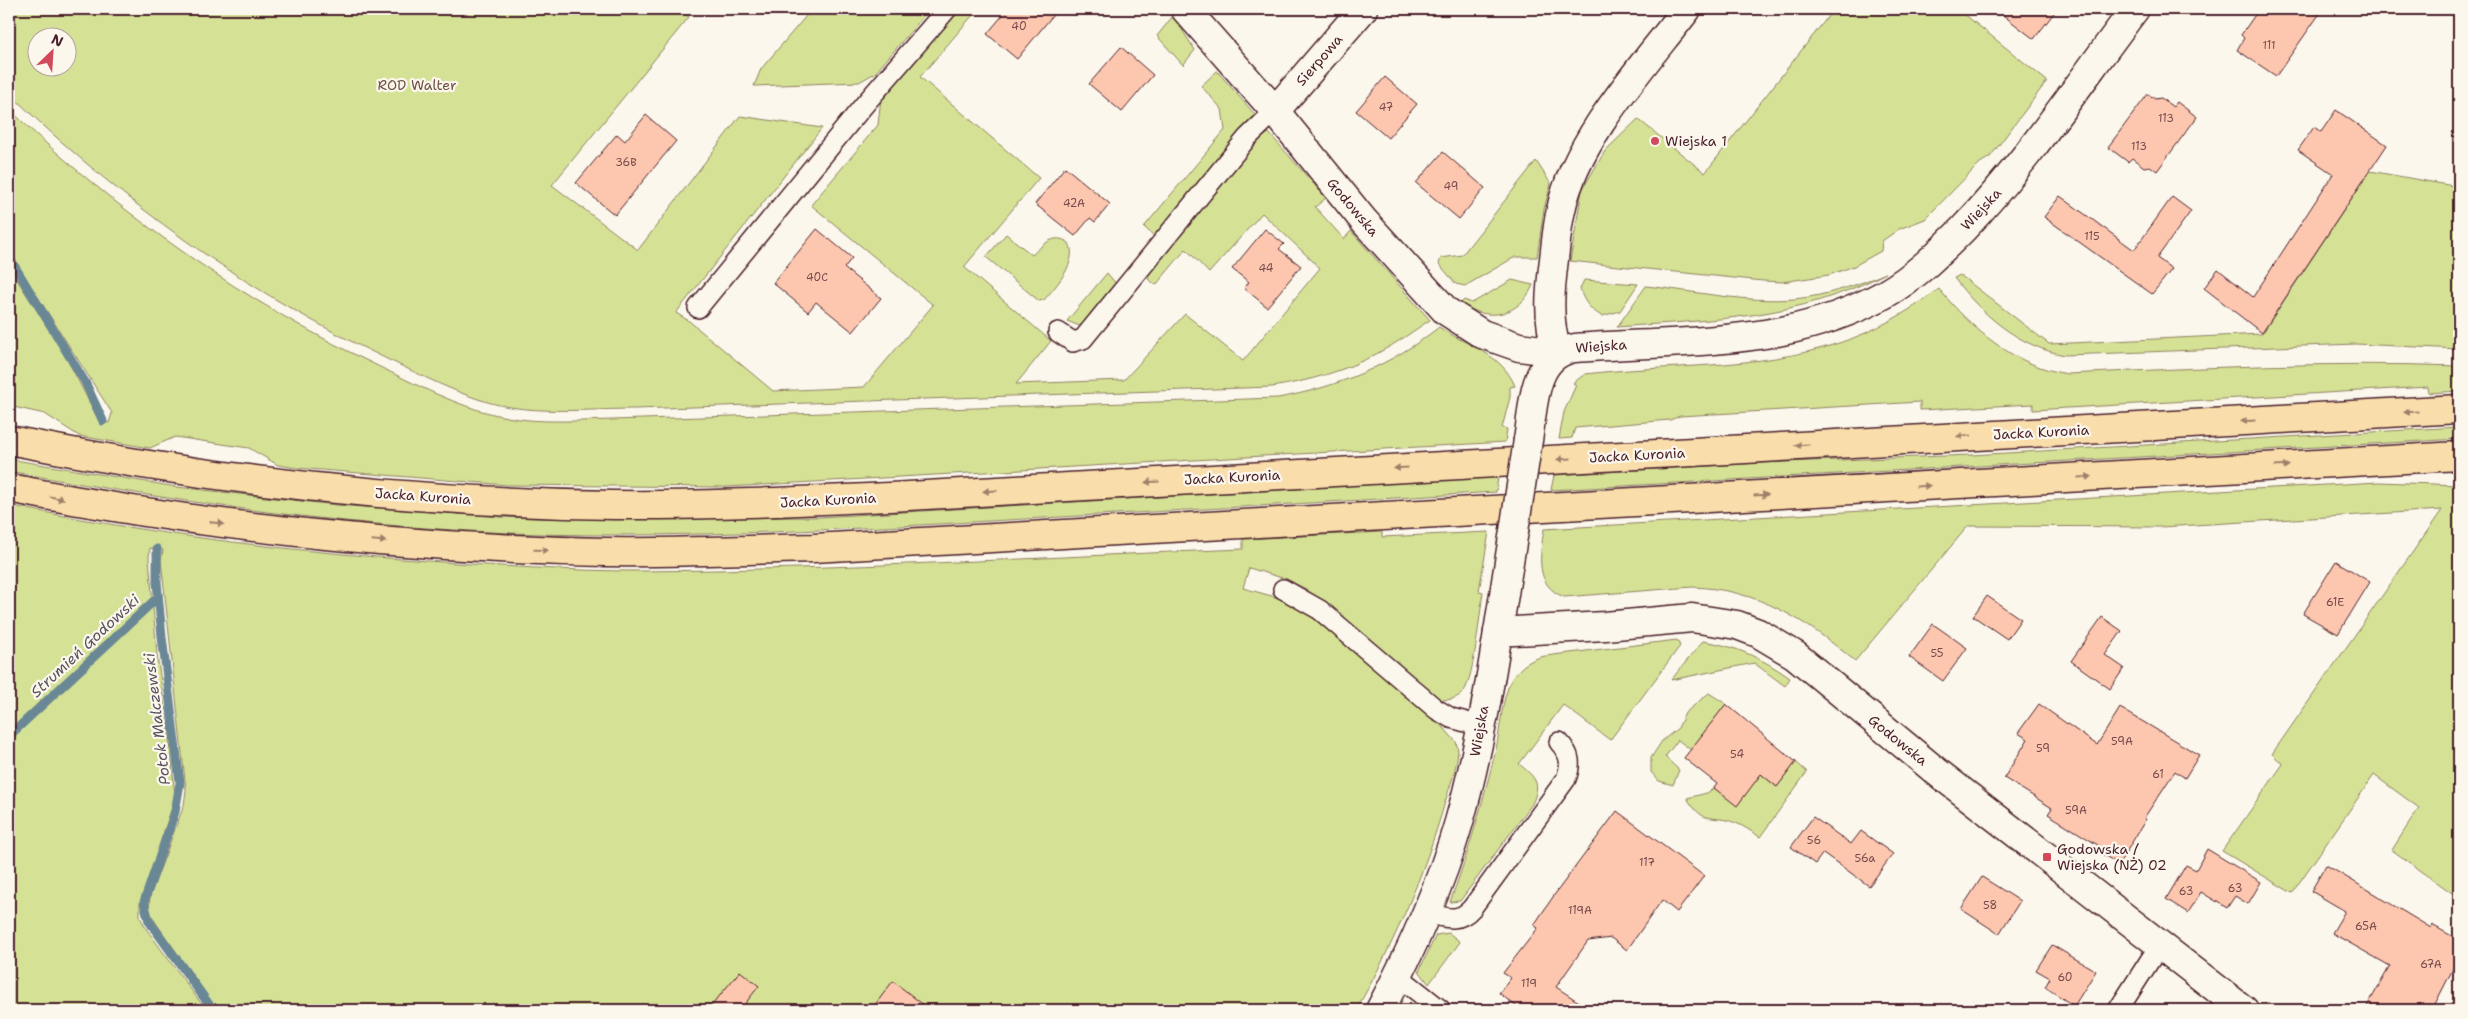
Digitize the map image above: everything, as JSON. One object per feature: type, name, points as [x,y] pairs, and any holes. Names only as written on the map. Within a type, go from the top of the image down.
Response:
[{"type":"main road","name":"Jacka Kuronia","points":[[9,440],[195,472],[330,488],[472,500],[648,505],[881,497],[2459,409]]},
{"type":"main road","points":[[9,488],[150,513],[360,540],[535,550],[674,552],[813,548],[2459,456]]},
{"type":"street","name":"Godowska","points":[[1185,9],[1275,111],[1364,221],[1446,311],[1482,334],[1519,347],[1557,352]]},
{"type":"street","name":"Sierpowa","points":[[1275,111],[1363,9]]},
{"type":"street","points":[[1557,352],[1549,319],[1552,275],[1561,209],[1572,175],[1606,116],[1687,9]]},
{"type":"street","name":"Wiejska","points":[[1380,1010],[1411,951],[1459,823],[1498,632],[1540,375],[1548,361],[1557,352],[1575,348],[1708,339],[1782,331],[1822,320],[1860,306],[1886,293],[1932,261],[1987,204],[2010,176],[2134,9]]},
{"type":"street","name":"Godowska","points":[[1498,632],[1604,626],[1692,618],[1721,621],[1758,633],[1795,655],[1937,772],[2244,1010]]},
{"type":"lane","points":[[698,308],[864,105],[947,9]]},
{"type":"lane","points":[[1058,332],[1073,342],[1083,339],[1247,138],[1275,111]]},
{"type":"lane","points":[[1283,589],[1320,610],[1436,709],[1451,718],[1480,726]]},
{"type":"lane","points":[[1426,913],[1457,918],[1462,917],[1472,908],[1566,779],[1570,769],[1570,759],[1567,750],[1559,742]]},
{"type":"lane","points":[[2118,1010],[2159,946]]},
{"type":"lane","points":[[1398,976],[1440,1010]]},
{"type":"green space","name":"ROD Walter","points":[[9,9],[678,9],[689,17],[552,185],[638,250],[740,116],[822,128],[676,313],[689,321],[773,391],[864,387],[933,305],[811,205],[878,125],[881,97],[961,9],[978,9],[920,77],[1039,178],[964,267],[1051,341],[1016,384],[1124,380],[1185,314],[1243,361],[1320,268],[1262,213],[1209,273],[1186,249],[1156,285],[1149,280],[1146,272],[1254,141],[1269,133],[1326,198],[1315,207],[1344,239],[1351,231],[1430,320],[1391,346],[1353,365],[1299,382],[1272,387],[635,409],[544,410],[508,407],[464,394],[438,383],[335,333],[284,304],[235,274],[140,207],[51,133],[9,93]]},
{"type":"green space","points":[[812,9],[930,9],[875,73],[859,82],[754,86],[761,69]]},
{"type":"green space","points":[[1834,9],[1958,9],[2047,81],[1990,157],[1980,163],[1925,219],[1899,229],[1882,241],[1881,251],[1854,266],[1829,275],[1782,282],[1570,261],[1582,190],[1605,151],[1638,119],[1705,173]]},
{"type":"green space","points":[[1173,16],[1195,50],[1183,65],[1157,36]]},
{"type":"green space","points":[[1217,71],[1257,117],[1155,237],[1144,227],[1225,130],[1222,109],[1201,86]]},
{"type":"green space","points":[[9,109],[95,185],[186,254],[234,286],[333,343],[413,383],[475,409],[507,417],[544,421],[582,421],[1278,398],[1322,388],[1363,373],[1402,353],[1439,327],[1483,351],[1501,365],[1509,375],[1515,386],[1510,387],[1510,397],[1502,428],[1507,429],[1505,442],[727,487],[508,485],[297,468],[278,465],[249,448],[175,437],[150,448],[79,436],[45,414],[9,406],[9,267],[64,353],[99,421],[109,423],[112,413],[9,252]]},
{"type":"green space","points":[[1536,161],[1551,184],[1544,209],[1537,257],[1515,257],[1465,286],[1456,284],[1439,264],[1441,258],[1462,255]]},
{"type":"green space","points":[[2370,171],[2459,187],[2459,349],[2356,344],[2065,355],[2032,345],[2002,327],[1976,304],[1954,278],[1960,275],[2049,344],[2262,334]]},
{"type":"green space","points":[[1006,234],[1032,255],[1054,239],[1064,240],[1069,243],[1071,258],[1068,266],[1044,300],[1039,301],[986,257]]},
{"type":"green space","points":[[1107,273],[1117,285],[1082,327],[1067,321]]},
{"type":"green space","points":[[1886,273],[1853,288],[1820,300],[1787,309],[1721,319],[1617,327],[1646,286],[1739,298],[1776,300],[1818,295],[1864,282]]},
{"type":"green space","points":[[1512,280],[1533,285],[1520,304],[1511,310],[1492,314],[1481,313],[1461,303],[1464,300],[1472,303]]},
{"type":"green space","points":[[1584,280],[1638,284],[1620,311],[1602,316],[1594,311],[1583,298],[1580,289]]},
{"type":"green space","points":[[1939,289],[1966,318],[1996,344],[2030,363],[2048,370],[2068,374],[2312,365],[2459,366],[2459,391],[2429,393],[2428,387],[2033,410],[2033,404],[1920,410],[1920,402],[1680,416],[1670,420],[1575,428],[1572,438],[1559,439],[1564,412],[1576,385],[1573,383],[1585,374],[1745,362],[1808,352],[1839,343],[1878,327],[1904,313]]},
{"type":"green space","points":[[2459,427],[2459,439],[1551,490],[1554,475],[1759,463],[1972,455]]},
{"type":"green space","points":[[9,459],[177,487],[336,505],[501,517],[575,519],[820,517],[1498,477],[1496,492],[832,529],[715,534],[598,535],[410,527],[281,514],[153,496],[9,471]]},
{"type":"green space","points":[[2379,482],[2459,485],[2459,898],[2392,850],[2419,808],[2374,775],[2292,893],[2222,851],[2283,764],[2272,754],[2442,510],[2161,527],[1968,526],[1855,661],[1818,632],[1780,609],[1759,600],[1716,589],[1692,587],[1564,597],[1554,592],[1548,585],[1541,569],[1544,529]]},
{"type":"green space","points":[[9,505],[113,525],[270,547],[454,563],[613,571],[941,563],[1243,549],[1243,539],[1382,532],[1382,537],[1489,532],[1479,591],[1483,592],[1471,672],[1464,691],[1452,699],[1436,698],[1306,589],[1286,579],[1249,568],[1243,588],[1286,600],[1307,613],[1445,729],[1456,742],[1458,750],[1455,770],[1428,856],[1407,909],[1383,960],[1356,1010],[217,1010],[156,923],[149,910],[150,896],[184,805],[186,790],[161,560],[163,550],[150,548],[149,557],[157,655],[171,750],[175,798],[140,904],[140,917],[147,930],[206,1010],[9,1010]]},
{"type":"green space","points":[[1677,640],[1680,646],[1610,740],[1563,705],[1519,764],[1535,781],[1536,791],[1532,804],[1460,901],[1450,902],[1486,788],[1508,687],[1519,670],[1531,661],[1545,656]]},
{"type":"green space","points":[[1703,641],[1727,646],[1749,654],[1790,678],[1785,686],[1754,663],[1671,680]]},
{"type":"green space","points":[[1709,693],[1726,704],[1691,750],[1678,740],[1665,757],[1679,770],[1673,785],[1659,781],[1651,772],[1651,758],[1662,741],[1678,728],[1685,713]]},
{"type":"green space","points":[[1796,762],[1807,772],[1760,837],[1736,823],[1704,816],[1693,807],[1687,798],[1707,793],[1714,788],[1737,805],[1761,774],[1777,787]]},
{"type":"green space","points":[[1449,933],[1460,942],[1429,984],[1419,971],[1436,935]]},
{"type":"building","points":[[1008,9],[1058,9],[1017,59],[987,34]]},
{"type":"building","points":[[1995,9],[2057,9],[2034,39]]},
{"type":"building","points":[[2259,9],[2323,9],[2276,76],[2237,50],[2244,38],[2241,35]]},
{"type":"building","points":[[1121,47],[1153,75],[1122,112],[1089,84]]},
{"type":"building","points":[[1385,77],[1417,104],[1388,138],[1356,111]]},
{"type":"building","points":[[2148,94],[2155,99],[2161,98],[2173,107],[2177,102],[2197,117],[2157,171],[2150,166],[2144,167],[2132,158],[2128,162],[2108,147]]},
{"type":"building","points":[[2336,110],[2387,145],[2262,333],[2204,288],[2218,269],[2253,297],[2333,174],[2298,150],[2314,127],[2321,132]]},
{"type":"building","points":[[646,115],[676,141],[615,215],[576,183],[617,134],[625,141]]},
{"type":"building","points":[[1443,152],[1485,188],[1459,219],[1416,183]]},
{"type":"building","points":[[1065,167],[1110,204],[1095,222],[1090,218],[1075,236],[1035,204]]},
{"type":"building","points":[[2060,196],[2134,250],[2172,197],[2191,211],[2157,258],[2172,269],[2152,294],[2044,217]]},
{"type":"building","points":[[817,229],[852,258],[844,268],[881,298],[853,332],[816,302],[808,312],[773,283]]},
{"type":"building","points":[[1265,229],[1284,244],[1279,249],[1301,266],[1267,307],[1244,288],[1249,282],[1232,269]]},
{"type":"building","points":[[2336,561],[2370,582],[2338,634],[2303,614]]},
{"type":"building","points":[[1987,596],[2021,619],[2007,639],[1973,616]]},
{"type":"building","points":[[2102,617],[2122,631],[2105,655],[2124,668],[2110,689],[2071,661]]},
{"type":"building","points":[[1933,624],[1967,648],[1943,681],[1909,657]]},
{"type":"building","points":[[1726,704],[1796,762],[1777,787],[1761,774],[1737,806],[1714,788],[1717,784],[1684,758]]},
{"type":"building","points":[[2039,704],[2097,745],[2120,708],[2199,755],[2185,778],[2175,771],[2144,818],[2146,819],[2119,864],[2098,852],[2101,847],[2048,814],[2052,808],[2004,778],[2028,739],[2018,733]]},
{"type":"building","points":[[1617,811],[1704,876],[1677,912],[1662,900],[1627,950],[1611,938],[1588,941],[1556,987],[1591,1010],[1521,1010],[1499,993],[1511,978],[1503,973],[1538,928],[1534,925],[1555,894]]},
{"type":"building","points":[[1813,817],[1851,844],[1861,831],[1893,854],[1869,886],[1823,853],[1815,864],[1791,847]]},
{"type":"building","points":[[2207,849],[2261,882],[2248,904],[2235,896],[2227,908],[2201,892],[2188,913],[2166,899],[2186,865],[2196,870]]},
{"type":"building","points":[[2326,865],[2431,928],[2432,925],[2459,940],[2459,957],[2432,1010],[2365,1010],[2390,966],[2332,933],[2345,911],[2311,891]]},
{"type":"building","points":[[1982,877],[2020,901],[1999,934],[1961,909]]},
{"type":"building","points":[[2052,945],[2096,971],[2074,1006],[2045,987],[2050,978],[2036,970]]},
{"type":"building","points":[[740,971],[759,986],[740,1010],[708,1010]]},
{"type":"building","points":[[893,981],[930,1010],[871,1010]]},
{"type":"waterway","name":"Potok Malczewski","points":[[9,257],[85,382],[103,421]]},
{"type":"waterway","name":"Potok Malczewski","points":[[157,549],[157,582],[162,637],[180,783],[175,812],[144,902],[149,921],[213,1010]]},
{"type":"waterway","name":"Strumień Godowski","points":[[9,736],[158,597]]},
{"type":"place","name":"Wiejska 1","points":[[1655,141]]},
{"type":"place","name":"Godowska / Wiejska (NŻ) 02","points":[[2047,857]]}]
